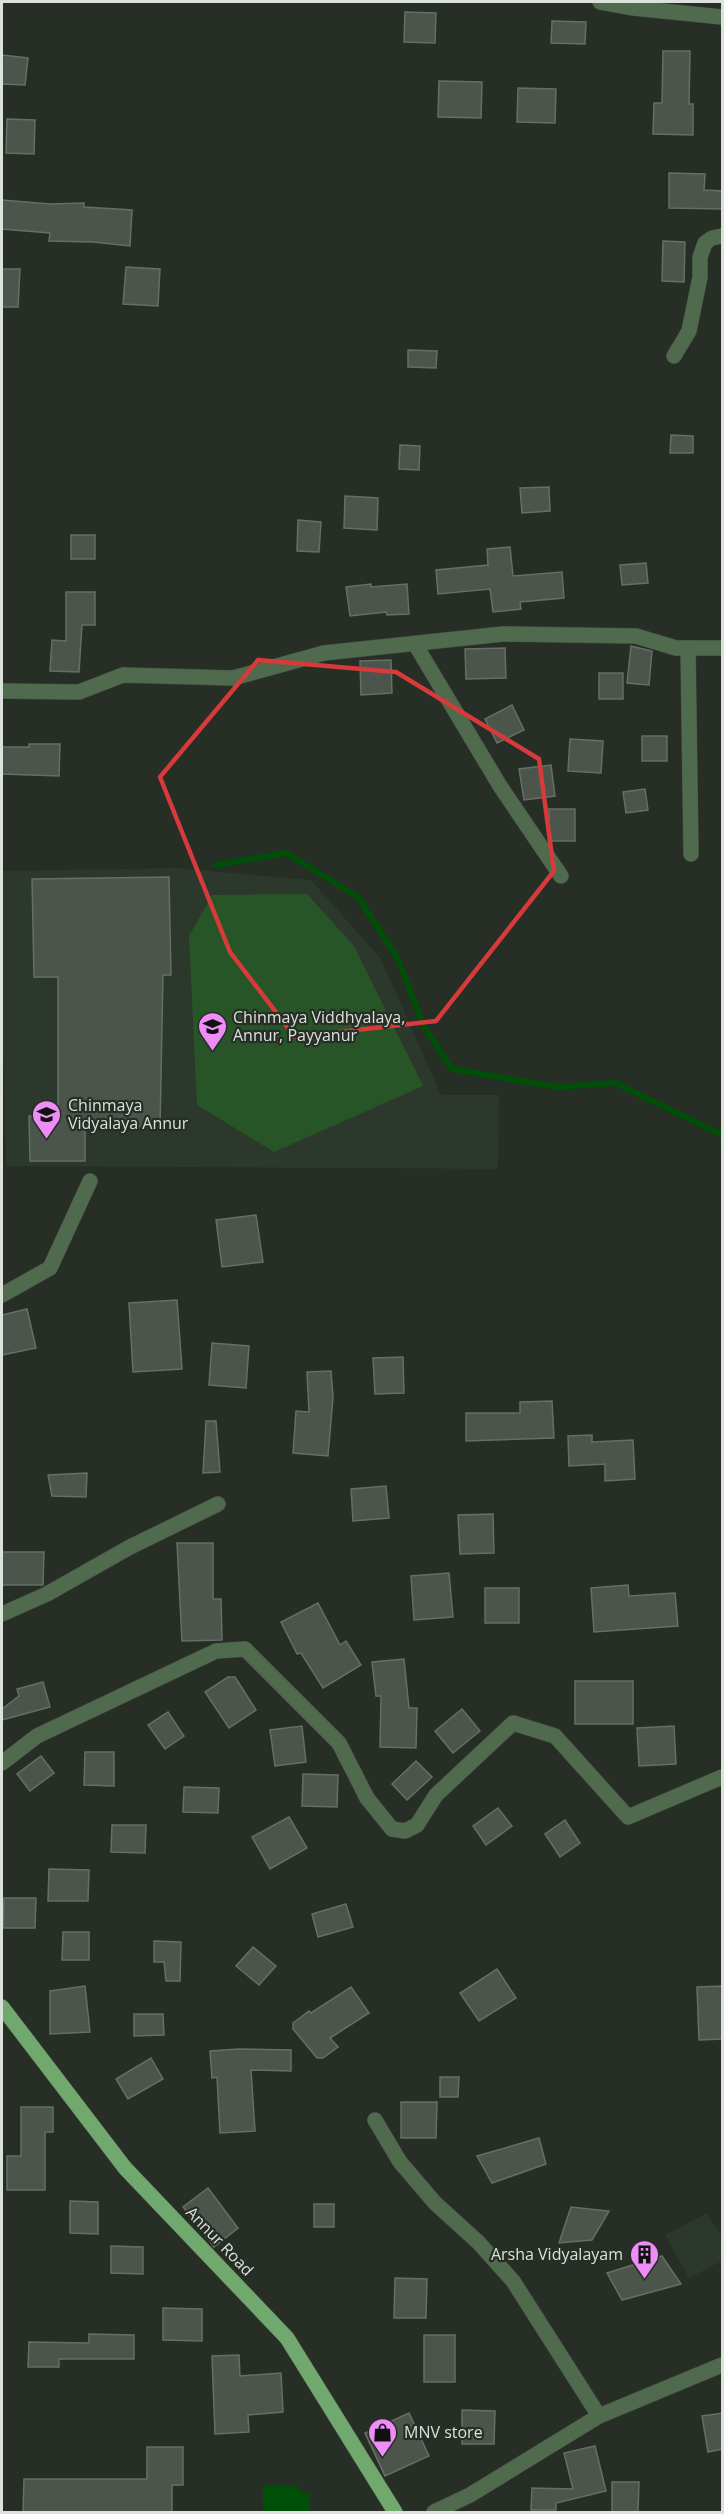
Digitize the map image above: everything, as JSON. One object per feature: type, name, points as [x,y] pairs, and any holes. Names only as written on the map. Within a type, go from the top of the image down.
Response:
[{"type":"main road","name":"Annur Road","points":[[2,2007],[125,2169],[287,2338],[395,2512]]},
{"type":"street","points":[[600,2],[633,8],[723,17]]},
{"type":"street","points":[[674,356],[689,331],[700,277],[700,257],[705,243],[712,238],[723,236]]},
{"type":"street","points":[[2,691],[79,692],[123,675],[232,678],[324,653],[503,634],[636,636],[676,648],[723,648]]},
{"type":"street","points":[[415,644],[500,786],[561,876]]},
{"type":"street","points":[[688,648],[691,854]]},
{"type":"street","points":[[2,1295],[50,1268],[90,1182]]},
{"type":"street","points":[[2,1614],[47,1594],[130,1547],[218,1504]]},
{"type":"street","points":[[2,1763],[37,1736],[216,1651],[245,1649],[339,1743],[367,1798],[392,1829],[405,1831],[417,1825],[436,1796],[513,1723],[555,1736],[628,1817],[723,1777]]},
{"type":"street","points":[[375,2120],[400,2162],[435,2203],[478,2242],[513,2281],[599,2416]]},
{"type":"street","points":[[434,2512],[470,2494],[599,2416],[723,2366]]},
{"type":"highlighted area","points":[[258,660],[396,672],[539,759],[554,871],[436,1021],[295,1037],[230,952],[160,777]]},
{"type":"shaded area","name":"Chinmaya Viddhyalaya, Annur, Payyanur","points":[[176,868],[311,880],[381,959],[441,1095],[499,1095],[498,1169],[6,1166],[2,1007],[2,871]]},
{"type":"shaded area","points":[[307,894],[354,946],[423,1086],[274,1152],[197,1105],[189,936],[212,895]]},
{"type":"shaded area","points":[[707,2213],[722,2238],[722,2261],[689,2278],[665,2235]]},
{"type":"shaded area","points":[[263,2485],[298,2485],[299,2492],[310,2493],[310,2511],[263,2512]]},
{"type":"building","points":[[405,12],[436,13],[435,43],[404,42]]},
{"type":"building","points":[[552,21],[586,22],[585,44],[551,43]]},
{"type":"building","points":[[663,51],[690,51],[689,104],[693,104],[693,135],[653,134],[654,103],[662,103]]},
{"type":"building","points":[[2,55],[28,58],[25,85],[2,84]]},
{"type":"building","points":[[439,81],[482,82],[481,118],[438,117]]},
{"type":"building","points":[[518,88],[556,89],[555,123],[517,122]]},
{"type":"building","points":[[7,119],[35,120],[34,154],[6,153]]},
{"type":"building","points":[[669,173],[705,174],[704,190],[723,191],[723,209],[669,208]]},
{"type":"building","points":[[2,200],[50,204],[84,203],[84,207],[132,210],[130,246],[49,241],[50,233],[2,229]]},
{"type":"building","points":[[663,241],[685,242],[684,282],[662,281]]},
{"type":"building","points":[[126,267],[160,269],[158,306],[123,304]]},
{"type":"building","points":[[2,269],[20,269],[18,307],[2,307]]},
{"type":"building","points":[[408,350],[437,351],[436,368],[408,367]]},
{"type":"building","points":[[671,435],[693,436],[693,453],[670,453]]},
{"type":"building","points":[[400,445],[420,446],[419,470],[399,469]]},
{"type":"building","points":[[549,487],[550,511],[522,513],[520,488]]},
{"type":"building","points":[[345,496],[378,498],[377,530],[344,528]]},
{"type":"building","points":[[298,520],[321,522],[319,552],[297,551]]},
{"type":"building","points":[[71,535],[95,535],[95,559],[71,559]]},
{"type":"building","points":[[510,547],[513,576],[562,572],[564,598],[520,602],[521,609],[493,612],[490,589],[438,594],[436,570],[488,565],[487,549]]},
{"type":"building","points":[[646,563],[648,583],[622,585],[620,565]]},
{"type":"building","points":[[371,584],[371,587],[407,584],[409,614],[387,615],[386,612],[350,616],[346,587]]},
{"type":"building","points":[[66,592],[95,592],[95,625],[82,625],[79,672],[50,671],[52,640],[66,641]]},
{"type":"building","points":[[631,646],[652,651],[649,685],[627,683]]},
{"type":"building","points":[[505,648],[506,678],[466,679],[465,649]]},
{"type":"building","points":[[391,660],[392,693],[361,695],[360,661]]},
{"type":"building","points":[[599,673],[623,673],[623,699],[599,699]]},
{"type":"building","points":[[512,705],[524,730],[497,743],[485,719]]},
{"type":"building","points":[[642,736],[667,736],[667,761],[642,761]]},
{"type":"building","points":[[570,739],[603,741],[601,773],[568,771]]},
{"type":"building","points":[[29,744],[60,744],[59,776],[2,774],[2,747],[29,747]]},
{"type":"building","points":[[551,765],[555,796],[524,800],[519,769]]},
{"type":"building","points":[[645,789],[648,810],[626,813],[623,792]]},
{"type":"building","points":[[549,809],[575,809],[575,841],[549,841]]},
{"type":"building","points":[[169,877],[171,975],[163,975],[160,1127],[85,1125],[85,1161],[30,1161],[29,1116],[58,1115],[58,977],[34,977],[32,879]]},
{"type":"building","points":[[256,1215],[263,1262],[222,1267],[216,1220]]},
{"type":"building","points":[[177,1300],[182,1369],[133,1372],[129,1303]]},
{"type":"building","points":[[27,1309],[36,1348],[2,1355],[2,1315]]},
{"type":"building","points":[[212,1343],[249,1346],[246,1388],[209,1385]]},
{"type":"building","points":[[403,1357],[404,1393],[375,1394],[373,1358]]},
{"type":"building","points":[[331,1371],[333,1397],[328,1456],[293,1453],[296,1411],[309,1412],[307,1372]]},
{"type":"building","points":[[552,1401],[554,1438],[466,1441],[466,1413],[520,1413],[520,1402]]},
{"type":"building","points":[[206,1421],[216,1421],[220,1472],[203,1473]]},
{"type":"building","points":[[592,1435],[592,1442],[633,1440],[635,1479],[605,1481],[605,1464],[569,1466],[568,1436]]},
{"type":"building","points":[[87,1473],[86,1497],[52,1496],[48,1475]]},
{"type":"building","points":[[386,1486],[389,1518],[353,1521],[351,1489]]},
{"type":"building","points":[[493,1514],[494,1553],[460,1554],[458,1515]]},
{"type":"building","points":[[177,1543],[213,1543],[213,1599],[221,1599],[222,1640],[182,1641]]},
{"type":"building","points":[[2,1552],[44,1552],[43,1585],[2,1585]]},
{"type":"building","points":[[449,1573],[453,1617],[414,1620],[411,1576]]},
{"type":"building","points":[[628,1585],[629,1596],[675,1593],[678,1626],[594,1632],[591,1588]]},
{"type":"building","points":[[485,1588],[519,1588],[519,1623],[485,1623]]},
{"type":"building","points":[[318,1603],[340,1645],[346,1641],[361,1665],[323,1688],[301,1653],[297,1654],[281,1622]]},
{"type":"building","points":[[404,1659],[409,1708],[417,1708],[416,1748],[380,1747],[381,1696],[376,1696],[372,1662]]},
{"type":"building","points":[[228,1677],[235,1677],[256,1710],[229,1728],[205,1692]]},
{"type":"building","points":[[575,1681],[633,1681],[633,1724],[575,1724]]},
{"type":"building","points":[[43,1682],[50,1707],[2,1720],[2,1709],[19,1696],[17,1689]]},
{"type":"building","points":[[462,1709],[480,1731],[453,1753],[435,1731]]},
{"type":"building","points":[[168,1712],[184,1736],[165,1749],[148,1725]]},
{"type":"building","points":[[302,1726],[306,1762],[275,1766],[270,1730]]},
{"type":"building","points":[[674,1726],[676,1764],[639,1766],[637,1728]]},
{"type":"building","points":[[85,1752],[114,1752],[114,1786],[84,1785]]},
{"type":"building","points":[[41,1756],[54,1773],[30,1791],[17,1774]]},
{"type":"building","points":[[416,1761],[432,1777],[407,1800],[392,1784]]},
{"type":"building","points":[[303,1774],[338,1775],[337,1807],[302,1806]]},
{"type":"building","points":[[184,1787],[219,1788],[218,1813],[183,1812]]},
{"type":"building","points":[[498,1808],[512,1826],[486,1845],[473,1826]]},
{"type":"building","points":[[289,1817],[307,1848],[270,1869],[252,1837]]},
{"type":"building","points":[[565,1820],[580,1843],[560,1857],[545,1834]]},
{"type":"building","points":[[112,1825],[146,1825],[145,1853],[111,1852]]},
{"type":"building","points":[[49,1869],[89,1870],[88,1901],[48,1901]]},
{"type":"building","points":[[4,1898],[36,1898],[35,1928],[3,1928]]},
{"type":"building","points":[[346,1904],[353,1927],[318,1937],[312,1914]]},
{"type":"building","points":[[63,1932],[89,1932],[89,1960],[62,1960]]},
{"type":"building","points":[[154,1941],[181,1942],[180,1981],[166,1981],[164,1962],[154,1962]]},
{"type":"building","points":[[253,1947],[276,1966],[259,1985],[236,1966]]},
{"type":"building","points":[[497,1969],[516,1998],[479,2021],[460,1993]]},
{"type":"building","points":[[85,1986],[90,2032],[50,2034],[50,1991]]},
{"type":"building","points":[[723,1986],[723,2039],[699,2040],[697,1987]]},
{"type":"building","points":[[351,1987],[369,2013],[330,2038],[338,2047],[323,2058],[317,2058],[293,2029],[293,2023]]},
{"type":"building","points":[[134,2014],[163,2014],[164,2035],[134,2036]]},
{"type":"building","points":[[291,2050],[291,2071],[251,2070],[255,2131],[220,2133],[217,2077],[212,2078],[210,2051]]},
{"type":"building","points":[[151,2058],[163,2079],[128,2099],[116,2079]]},
{"type":"building","points":[[440,2077],[459,2077],[458,2097],[440,2097]]},
{"type":"building","points":[[401,2102],[437,2102],[436,2138],[401,2138]]},
{"type":"building","points":[[21,2107],[53,2107],[53,2132],[45,2132],[45,2190],[7,2190],[7,2156],[21,2156]]},
{"type":"building","points":[[539,2138],[546,2164],[492,2183],[477,2156]]},
{"type":"building","points":[[208,2188],[238,2228],[214,2247],[183,2207]]},
{"type":"building","points":[[70,2201],[98,2202],[98,2234],[70,2233]]},
{"type":"building","points":[[314,2204],[334,2204],[334,2227],[314,2227]]},
{"type":"building","points":[[571,2207],[609,2211],[592,2240],[559,2243]]},
{"type":"building","points":[[111,2246],[143,2247],[143,2274],[111,2273]]},
{"type":"building","name":"Arsha Vidyalayam","points":[[662,2256],[681,2284],[622,2300],[607,2273]]},
{"type":"building","points":[[395,2278],[427,2279],[426,2318],[394,2318]]},
{"type":"building","points":[[163,2308],[202,2309],[202,2341],[163,2340]]},
{"type":"building","points":[[89,2334],[134,2335],[134,2359],[59,2359],[59,2367],[28,2367],[29,2342],[89,2343]]},
{"type":"building","points":[[424,2335],[455,2335],[455,2382],[424,2382]]},
{"type":"building","points":[[239,2355],[240,2376],[281,2373],[283,2412],[248,2415],[249,2432],[215,2434],[212,2356]]},
{"type":"building","points":[[462,2410],[495,2411],[494,2444],[462,2444]]},
{"type":"building","points":[[409,2413],[429,2456],[385,2476],[365,2433]]},
{"type":"building","points":[[723,2413],[723,2449],[708,2452],[702,2416]]},
{"type":"building","points":[[595,2446],[606,2491],[556,2503],[556,2510],[531,2510],[532,2488],[573,2489],[564,2453]]},
{"type":"building","points":[[147,2447],[183,2447],[183,2485],[172,2485],[172,2512],[23,2512],[24,2479],[147,2479]]},
{"type":"building","points":[[612,2482],[639,2482],[638,2512],[612,2512]]},
{"type":"waterway","points":[[216,865],[286,853],[358,897],[398,959],[424,1027],[452,1069],[557,1087],[615,1083],[722,1135]]},
{"type":"place","name":"Chinmaya Viddhyalaya, Annur, Payyanur","points":[[212,1052]]},
{"type":"place","name":"Chinmaya Vidyalaya Annur","points":[[47,1140]]},
{"type":"place","name":"Arsha Vidyalayam","points":[[644,2280]]},
{"type":"place","name":"MNV store","points":[[383,2458]]}]
